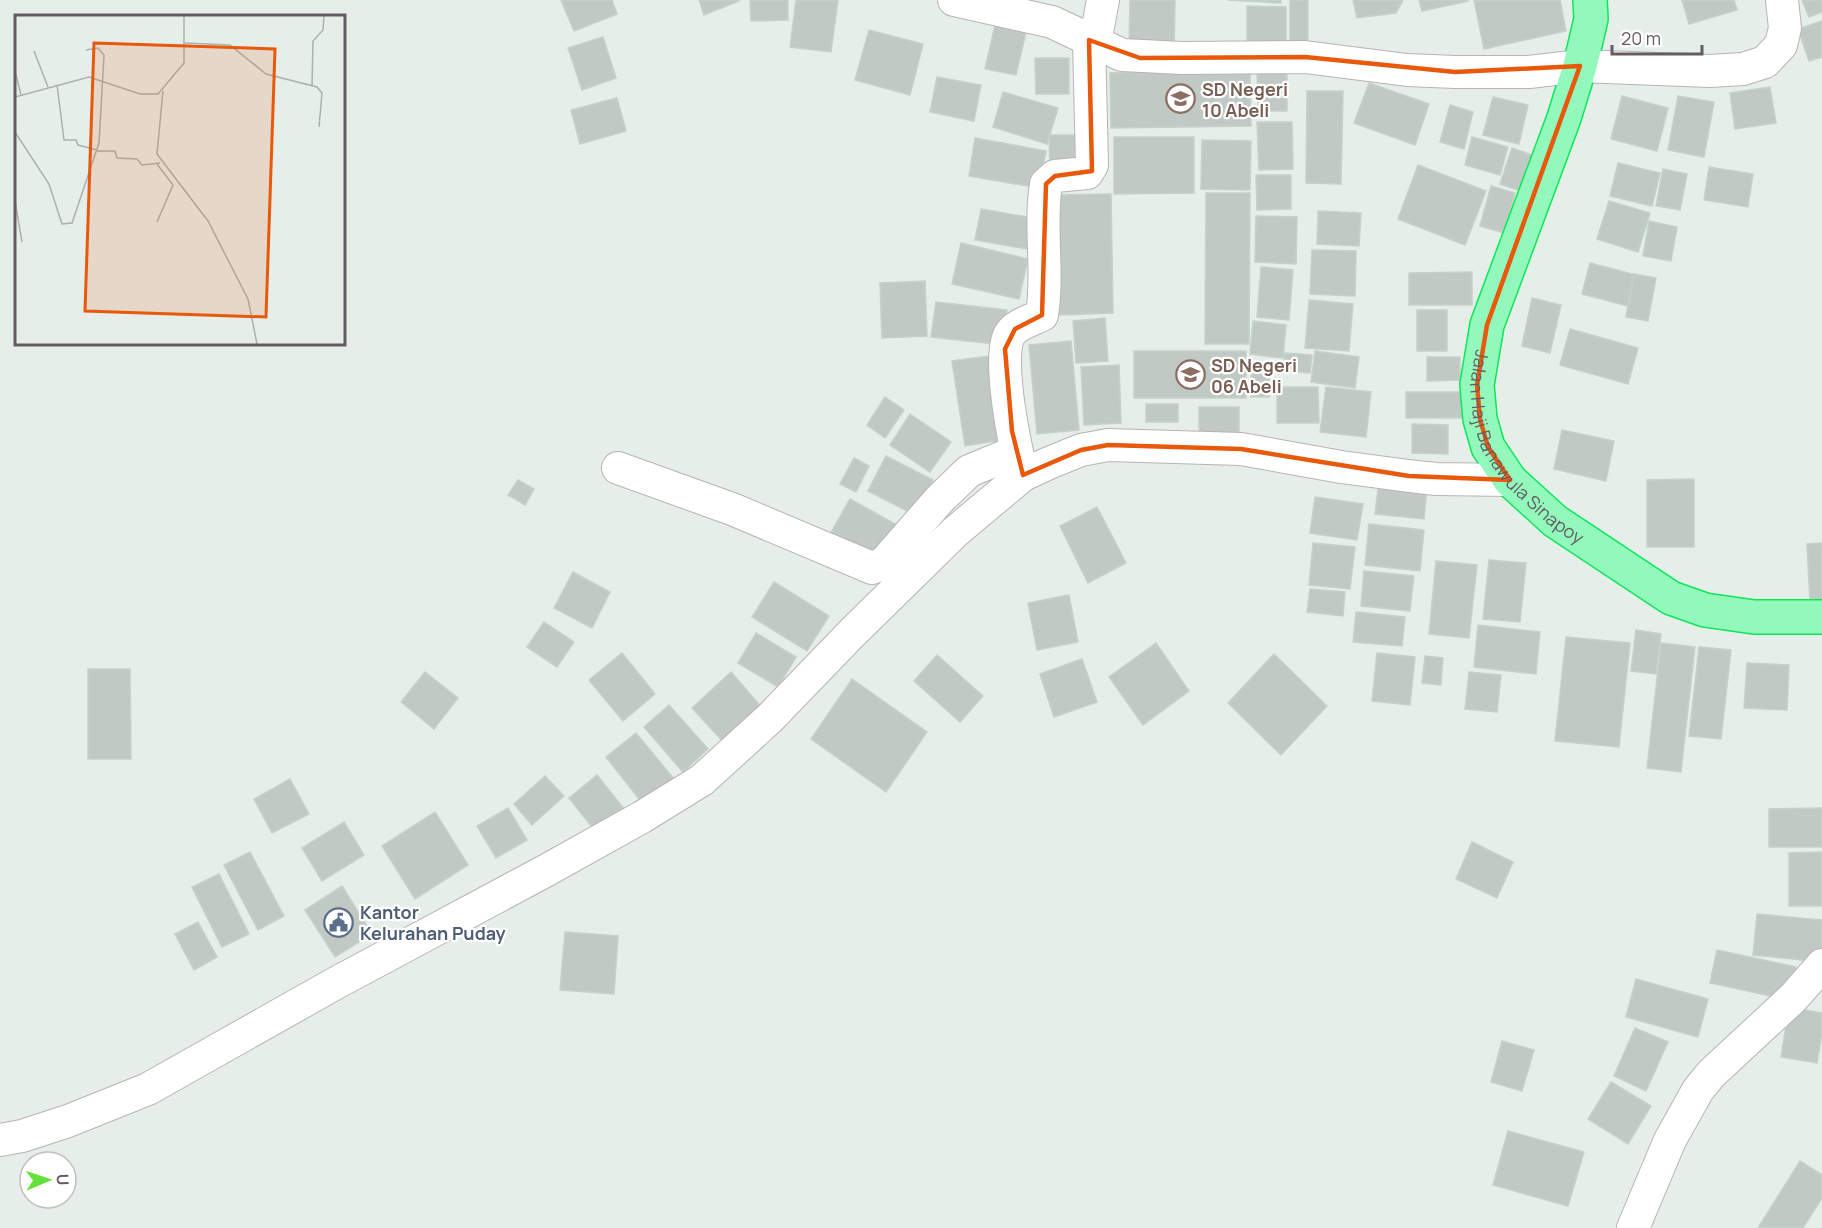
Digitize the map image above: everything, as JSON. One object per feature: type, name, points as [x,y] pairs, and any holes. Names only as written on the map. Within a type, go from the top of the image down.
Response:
[{"type":"highway","name":"Jalan Haji Banawula Sinapoy","points":[[1590,0],[1591,19],[1580,66],[1560,128],[1487,325],[1478,385],[1480,418],[1488,447],[1510,480],[1555,521],[1671,598],[1705,610],[1754,617],[1822,618]]},
{"type":"street","points":[[954,0],[1053,22],[1122,55],[1140,58],[1305,57],[1407,70],[1455,72],[1529,72],[1580,66],[1710,71],[1743,69],[1765,62],[1781,45],[1785,28],[1782,0]]},
{"type":"street","points":[[1019,464],[1007,384],[1005,349],[1010,334],[1015,329],[1042,315],[1045,282],[1046,184],[1055,176],[1087,173],[1092,165],[1092,42],[1103,0]]},
{"type":"street","points":[[618,468],[732,509],[872,568],[884,563],[939,500],[969,471],[1019,464],[1108,446],[1241,449],[1341,467],[1436,479],[1510,480]]},
{"type":"street","points":[[0,1140],[22,1136],[68,1121],[148,1089],[336,983],[567,859],[702,780],[770,718],[852,633],[955,532],[1019,464]]},
{"type":"street","points":[[1633,1228],[1670,1140],[1698,1090],[1711,1074],[1793,998],[1822,964]]},
{"type":"highlighted area","points":[[1089,40],[1140,58],[1305,57],[1455,72],[1580,66],[1487,325],[1477,385],[1480,419],[1488,447],[1510,480],[1409,476],[1241,449],[1108,445],[1081,450],[1023,475],[1012,431],[1005,349],[1015,329],[1042,315],[1046,184],[1055,176],[1092,171]]},
{"type":"building","points":[[561,0],[612,0],[617,14],[574,31]]},
{"type":"building","points":[[699,0],[738,0],[739,1],[704,15]]},
{"type":"building","points":[[750,0],[788,0],[788,20],[751,21]]},
{"type":"building","points":[[796,0],[838,0],[831,52],[790,47]]},
{"type":"building","points":[[1130,0],[1175,0],[1174,54],[1129,53]]},
{"type":"building","points":[[1228,0],[1281,0],[1281,3]]},
{"type":"building","points":[[1290,0],[1308,0],[1308,44],[1290,44]]},
{"type":"building","points":[[1353,0],[1403,0],[1396,13],[1357,18]]},
{"type":"building","points":[[1419,0],[1467,0],[1468,1],[1422,11]]},
{"type":"building","points":[[1474,0],[1560,0],[1566,31],[1484,49]]},
{"type":"building","points":[[1682,0],[1734,0],[1737,10],[1689,24]]},
{"type":"building","points":[[1802,0],[1822,0],[1822,12],[1809,17]]},
{"type":"building","points":[[1247,6],[1286,7],[1286,49],[1247,47]]},
{"type":"building","points":[[996,21],[1027,28],[1016,75],[985,69]]},
{"type":"building","points":[[1822,21],[1822,57],[1809,61],[1798,29]]},
{"type":"building","points":[[869,30],[923,44],[910,95],[855,80]]},
{"type":"building","points":[[603,37],[616,78],[582,90],[568,48]]},
{"type":"building","points":[[1035,58],[1069,58],[1069,94],[1036,94]]},
{"type":"building","name":"SD Negeri 10 Abeli","points":[[1250,70],[1251,126],[1111,128],[1110,73]]},
{"type":"building","points":[[1257,70],[1287,70],[1287,111],[1258,111]]},
{"type":"building","points":[[937,77],[981,85],[974,121],[930,112]]},
{"type":"building","points":[[1369,83],[1429,104],[1415,145],[1354,123]]},
{"type":"building","points":[[1770,87],[1776,123],[1735,129],[1730,93]]},
{"type":"building","points":[[1307,91],[1343,91],[1341,184],[1306,183]]},
{"type":"building","points":[[1003,92],[1058,108],[1047,144],[993,127]]},
{"type":"building","points":[[1622,96],[1668,108],[1657,151],[1611,139]]},
{"type":"building","points":[[1678,96],[1714,102],[1704,157],[1668,150]]},
{"type":"building","points":[[1493,97],[1528,105],[1519,144],[1483,135]]},
{"type":"building","points":[[617,98],[626,131],[580,144],[571,110]]},
{"type":"building","points":[[1450,105],[1473,112],[1464,149],[1440,142]]},
{"type":"building","points":[[1257,122],[1292,122],[1293,169],[1259,170]]},
{"type":"building","points":[[1049,135],[1086,135],[1086,169],[1050,168]]},
{"type":"building","points":[[1114,137],[1194,137],[1194,193],[1114,194]]},
{"type":"building","points":[[1472,137],[1508,147],[1500,175],[1465,165]]},
{"type":"building","points":[[975,138],[1046,151],[1039,188],[969,176]]},
{"type":"building","points":[[1202,140],[1251,141],[1250,190],[1201,189]]},
{"type":"building","points":[[1512,148],[1532,155],[1521,191],[1500,184]]},
{"type":"building","points":[[1618,163],[1660,173],[1652,206],[1610,196]]},
{"type":"building","points":[[1418,165],[1486,191],[1465,245],[1398,219]]},
{"type":"building","points":[[1709,167],[1753,174],[1748,207],[1704,200]]},
{"type":"building","points":[[1663,169],[1687,174],[1680,210],[1656,206]]},
{"type":"building","points":[[1256,175],[1291,175],[1291,209],[1257,210]]},
{"type":"building","points":[[1491,186],[1515,193],[1505,233],[1480,226]]},
{"type":"building","points":[[1206,193],[1250,193],[1249,344],[1205,344]]},
{"type":"building","points":[[1111,194],[1113,313],[1058,315],[1055,195]]},
{"type":"building","points":[[1609,201],[1650,213],[1638,252],[1597,239]]},
{"type":"building","points":[[981,209],[1033,218],[1027,249],[975,240]]},
{"type":"building","points":[[1318,211],[1361,213],[1359,246],[1317,244]]},
{"type":"building","points":[[1256,216],[1297,217],[1296,264],[1255,262]]},
{"type":"building","points":[[1649,221],[1677,227],[1671,261],[1643,256]]},
{"type":"building","points":[[961,243],[1028,259],[1019,299],[952,284]]},
{"type":"building","points":[[1312,250],[1356,251],[1355,296],[1310,294]]},
{"type":"building","points":[[1590,263],[1636,275],[1628,306],[1582,294]]},
{"type":"building","points":[[1261,267],[1293,270],[1289,320],[1257,317]]},
{"type":"building","points":[[1472,272],[1472,305],[1409,305],[1409,273]]},
{"type":"building","points":[[1634,274],[1656,278],[1648,321],[1626,317]]},
{"type":"building","points":[[925,281],[927,336],[882,338],[880,283]]},
{"type":"building","points":[[1532,298],[1561,305],[1550,353],[1522,346]]},
{"type":"building","points":[[1309,300],[1353,304],[1349,351],[1305,348]]},
{"type":"building","points":[[936,302],[1007,310],[1003,345],[931,337]]},
{"type":"building","points":[[1417,310],[1447,310],[1447,351],[1417,351]]},
{"type":"building","points":[[1105,318],[1108,361],[1076,363],[1073,321]]},
{"type":"building","points":[[1253,321],[1286,325],[1283,358],[1250,354]]},
{"type":"building","points":[[1570,329],[1638,348],[1628,384],[1560,365]]},
{"type":"building","points":[[1071,341],[1079,430],[1037,434],[1029,345]]},
{"type":"building","name":"SD Negeri 06 Abeli","points":[[1134,351],[1246,351],[1246,398],[1134,398]]},
{"type":"building","points":[[1315,351],[1359,357],[1355,388],[1311,382]]},
{"type":"building","points":[[1285,353],[1312,355],[1310,373],[1283,371]]},
{"type":"building","points":[[996,355],[1009,439],[965,446],[952,361]]},
{"type":"building","points":[[1427,357],[1460,357],[1460,380],[1427,381]]},
{"type":"building","points":[[1251,363],[1269,363],[1269,397],[1251,397]]},
{"type":"building","points":[[1119,365],[1121,423],[1084,425],[1081,367]]},
{"type":"building","points":[[1277,387],[1318,387],[1319,423],[1277,423]]},
{"type":"building","points":[[1326,387],[1371,392],[1366,437],[1320,432]]},
{"type":"building","points":[[1406,392],[1469,392],[1469,418],[1406,418]]},
{"type":"building","points":[[885,397],[904,410],[885,438],[867,425]]},
{"type":"building","points":[[1146,404],[1178,404],[1178,422],[1146,422]]},
{"type":"building","points":[[1199,407],[1239,407],[1239,433],[1199,433]]},
{"type":"building","points":[[910,414],[951,442],[930,472],[890,445]]},
{"type":"building","points":[[1412,424],[1448,425],[1448,454],[1412,453]]},
{"type":"building","points":[[1562,430],[1614,441],[1606,481],[1554,469]]},
{"type":"building","points":[[886,456],[933,480],[915,515],[868,491]]},
{"type":"building","points":[[854,458],[869,466],[856,492],[840,484]]},
{"type":"building","points":[[1694,479],[1694,547],[1647,547],[1647,480]]},
{"type":"building","points":[[518,480],[534,489],[525,505],[508,495]]},
{"type":"building","points":[[1379,481],[1427,486],[1424,519],[1375,514]]},
{"type":"building","points":[[1315,497],[1363,504],[1357,540],[1310,533]]},
{"type":"building","points":[[850,499],[897,525],[876,563],[829,536]]},
{"type":"building","points":[[1097,507],[1126,563],[1088,583],[1060,526]]},
{"type":"building","points":[[1369,524],[1424,530],[1420,571],[1365,565]]},
{"type":"building","points":[[1313,543],[1355,547],[1350,589],[1309,585]]},
{"type":"building","points":[[1822,543],[1822,601],[1810,601],[1807,544]]},
{"type":"building","points":[[1489,560],[1526,563],[1520,622],[1483,619]]},
{"type":"building","points":[[1436,561],[1477,565],[1469,638],[1429,634]]},
{"type":"building","points":[[1364,571],[1414,576],[1410,611],[1361,606]]},
{"type":"building","points":[[573,572],[610,592],[592,628],[554,608]]},
{"type":"building","points":[[774,582],[829,616],[807,651],[752,617]]},
{"type":"building","points":[[1310,589],[1345,592],[1343,616],[1307,612]]},
{"type":"building","points":[[1069,595],[1078,642],[1037,650],[1028,603]]},
{"type":"building","points":[[1356,612],[1405,617],[1402,646],[1353,642]]},
{"type":"building","points":[[544,622],[574,642],[557,667],[527,647]]},
{"type":"building","points":[[1478,625],[1540,632],[1536,674],[1474,667]]},
{"type":"building","points":[[1636,630],[1661,634],[1656,674],[1631,671]]},
{"type":"building","points":[[756,633],[796,657],[778,687],[738,663]]},
{"type":"building","points":[[1566,637],[1630,643],[1619,747],[1555,741]]},
{"type":"building","points":[[1156,643],[1189,691],[1143,725],[1109,677]]},
{"type":"building","points":[[1661,643],[1695,647],[1681,772],[1647,768]]},
{"type":"building","points":[[1699,647],[1731,650],[1721,739],[1689,736]]},
{"type":"building","points":[[622,653],[655,694],[623,721],[589,680]]},
{"type":"building","points":[[1377,653],[1415,657],[1410,705],[1372,701]]},
{"type":"building","points":[[1274,654],[1327,706],[1281,755],[1228,703]]},
{"type":"building","points":[[937,655],[983,696],[960,722],[914,681]]},
{"type":"building","points":[[1425,656],[1443,658],[1441,685],[1422,683]]},
{"type":"building","points":[[1082,659],[1097,702],[1054,717],[1040,674]]},
{"type":"building","points":[[1747,663],[1789,665],[1787,710],[1744,708]]},
{"type":"building","points":[[88,669],[130,669],[131,759],[88,759]]},
{"type":"building","points":[[425,672],[458,698],[434,729],[401,702]]},
{"type":"building","points":[[731,672],[765,711],[727,746],[692,708]]},
{"type":"building","points":[[1469,672],[1501,675],[1497,712],[1465,709]]},
{"type":"building","points":[[852,679],[927,732],[886,792],[811,739]]},
{"type":"building","points":[[669,705],[708,749],[683,772],[644,727]]},
{"type":"building","points":[[636,733],[674,779],[643,804],[606,757]]},
{"type":"building","points":[[597,775],[624,809],[596,832],[569,798]]},
{"type":"building","points":[[545,776],[564,796],[532,825],[514,804]]},
{"type":"building","points":[[290,779],[309,814],[272,833],[254,799]]},
{"type":"building","points":[[508,808],[527,840],[496,858],[477,826]]},
{"type":"building","points":[[1822,808],[1822,847],[1769,847],[1769,809]]},
{"type":"building","points":[[435,812],[468,865],[415,899],[382,846]]},
{"type":"building","points":[[344,822],[364,855],[322,881],[302,848]]},
{"type":"building","points":[[1472,842],[1513,862],[1497,898],[1456,879]]},
{"type":"building","points":[[250,852],[284,916],[258,930],[224,865]]},
{"type":"building","points":[[1822,852],[1822,906],[1789,906],[1789,853]]},
{"type":"building","points":[[219,874],[249,934],[222,947],[192,887]]},
{"type":"building","name":"Kantor Kelurahan Puday","points":[[342,886],[372,934],[335,957],[305,910]]},
{"type":"building","points":[[1757,914],[1822,920],[1822,962],[1753,955]]},
{"type":"building","points":[[198,922],[217,957],[194,970],[175,934]]},
{"type":"building","points":[[565,932],[618,936],[614,994],[560,990]]},
{"type":"building","points":[[1717,950],[1796,967],[1789,1000],[1710,983]]},
{"type":"building","points":[[1636,979],[1708,999],[1698,1037],[1626,1017]]},
{"type":"building","points":[[1789,1007],[1822,1013],[1822,1033],[1817,1063],[1781,1057]]},
{"type":"building","points":[[1635,1028],[1668,1042],[1646,1091],[1614,1076]]},
{"type":"building","points":[[1502,1041],[1534,1050],[1522,1091],[1491,1082]]},
{"type":"building","points":[[1611,1082],[1651,1106],[1628,1144],[1588,1119]]},
{"type":"building","points":[[1508,1131],[1584,1152],[1568,1206],[1493,1185]]},
{"type":"building","points":[[1800,1161],[1822,1175],[1822,1198],[1803,1228],[1758,1228]]},
{"type":"place","name":"SD Negeri 10 Abeli","points":[[1181,99]]},
{"type":"place","name":"SD Negeri 06 Abeli","points":[[1190,375]]},
{"type":"place","name":"Kantor Kelurahan Puday","points":[[339,922]]}]
